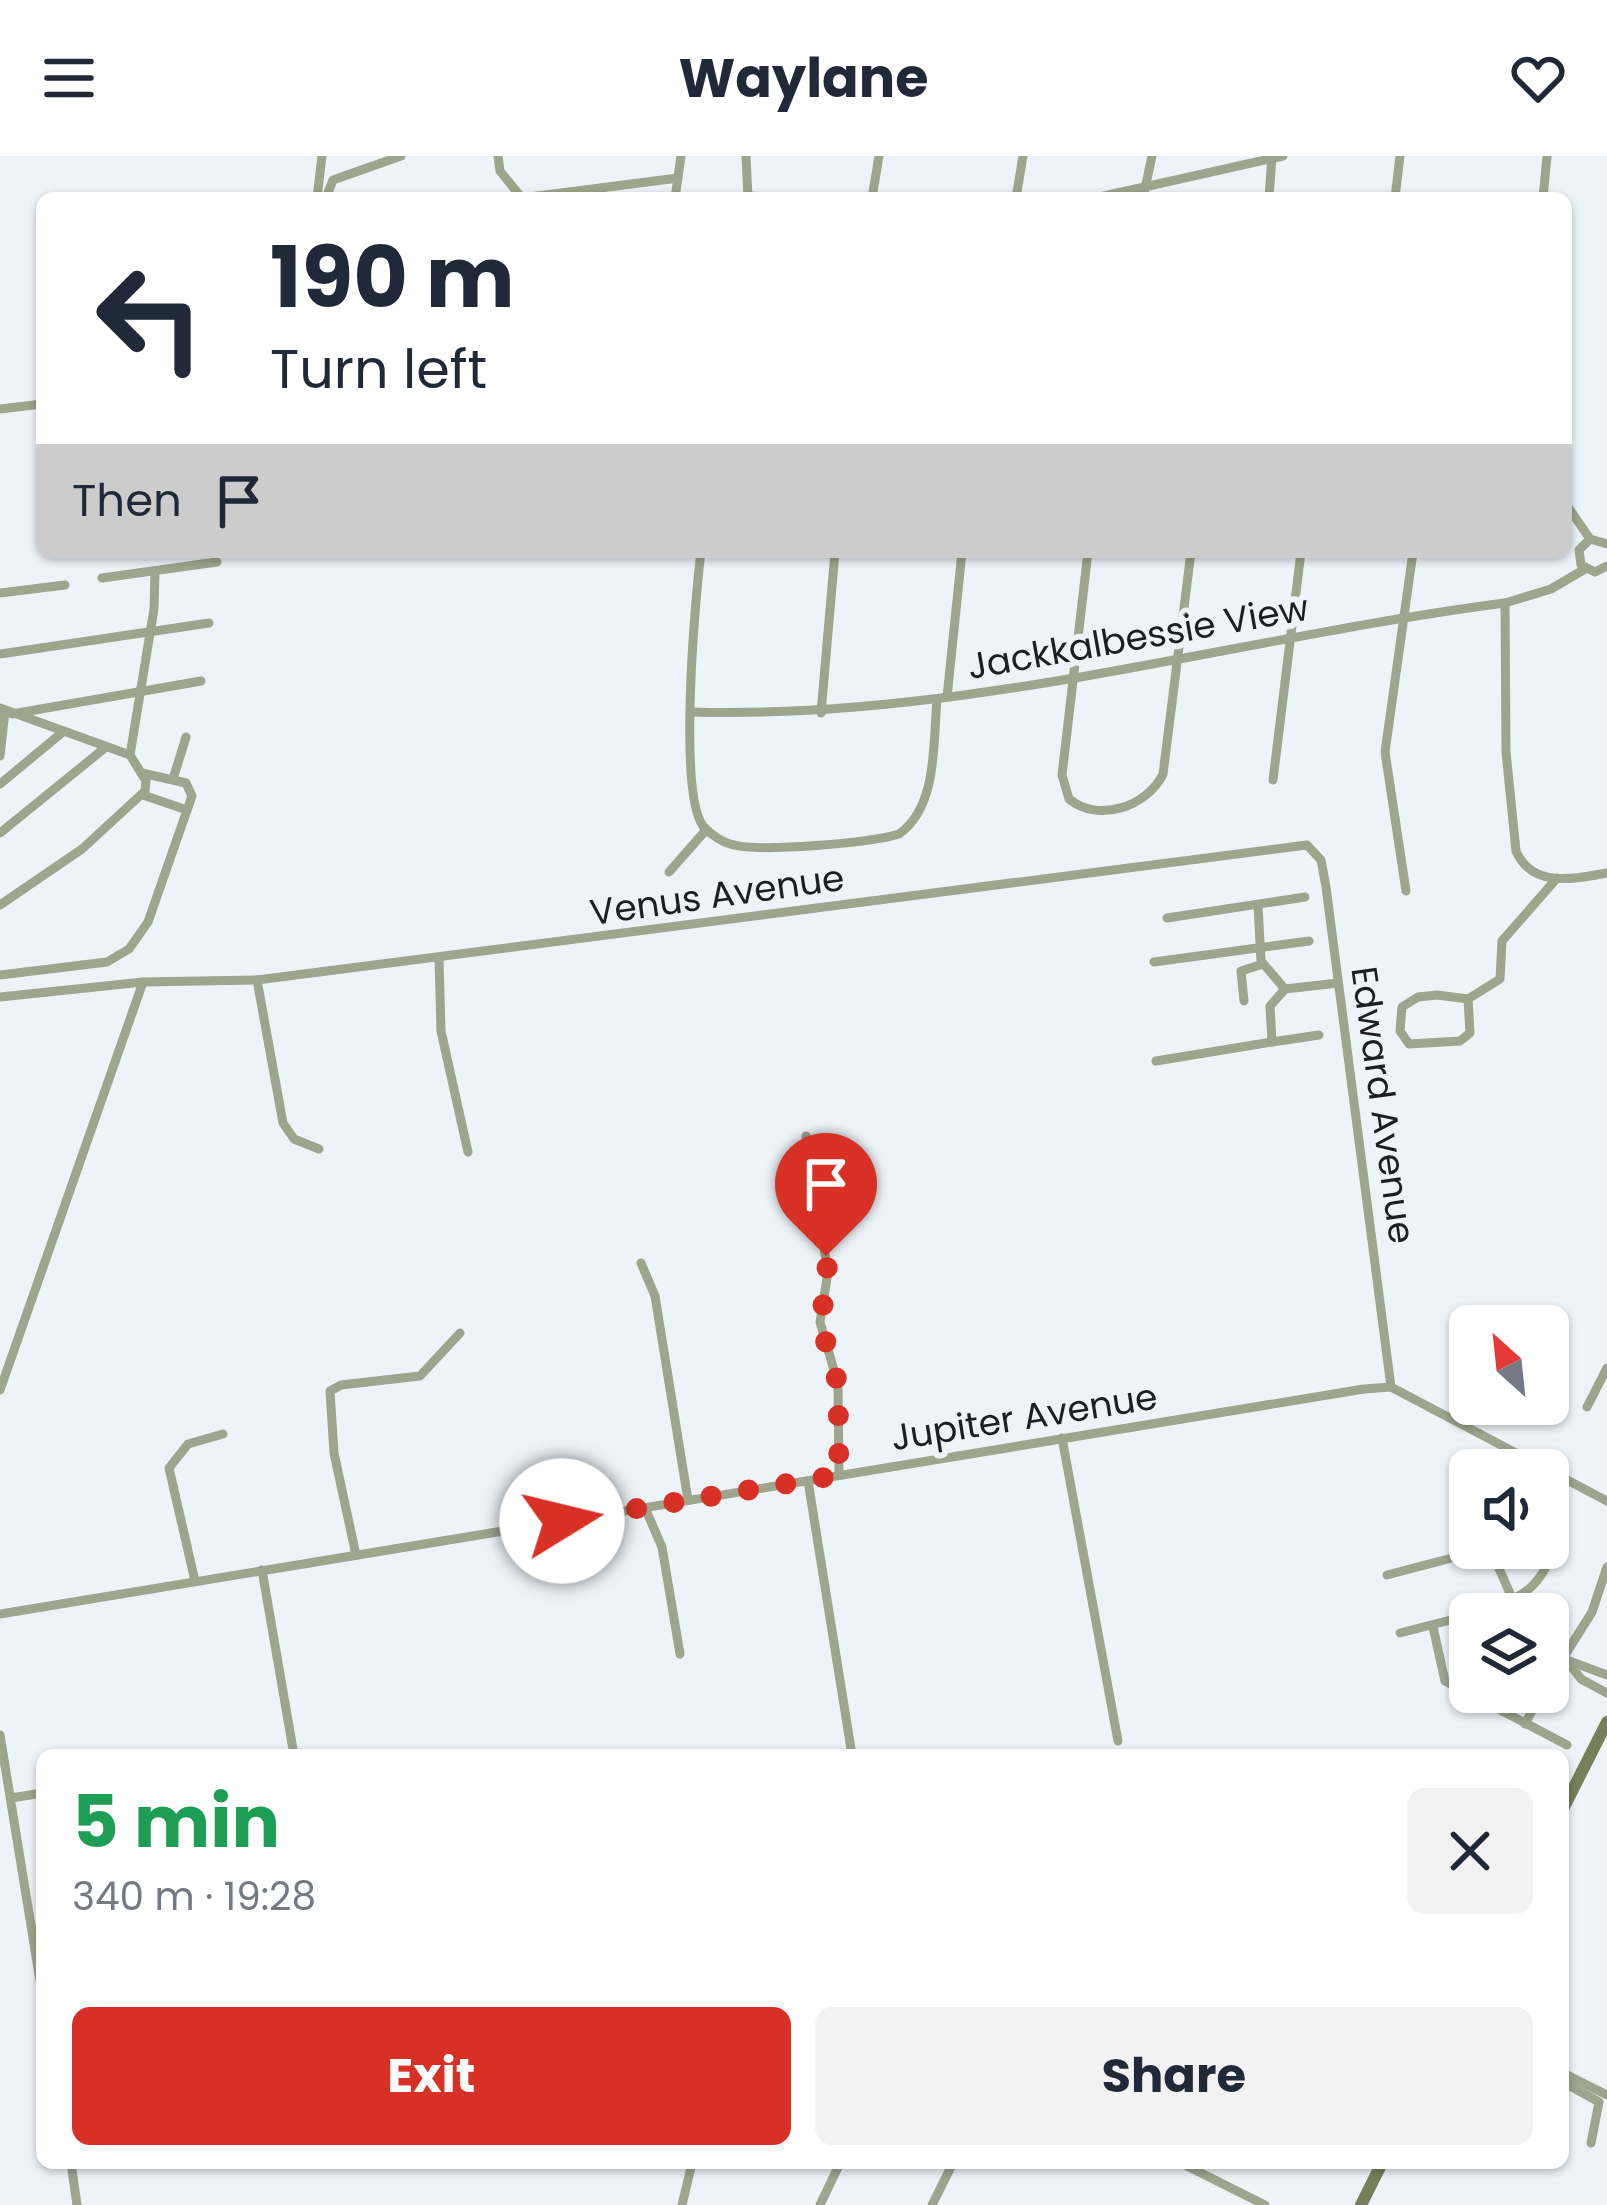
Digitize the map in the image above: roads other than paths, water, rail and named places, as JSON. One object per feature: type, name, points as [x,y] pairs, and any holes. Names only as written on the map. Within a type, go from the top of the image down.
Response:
[{"type":"street","points":[[321,192],[322,156]]},
{"type":"street","points":[[326,192],[337,178],[400,156]]},
{"type":"street","points":[[498,156],[511,192]]},
{"type":"street","points":[[677,192],[681,156]]},
{"type":"street","points":[[746,156],[748,192]]},
{"type":"street","points":[[873,192],[879,156]]},
{"type":"street","points":[[1017,192],[1023,156]]},
{"type":"street","points":[[1144,192],[1152,156]]},
{"type":"street","points":[[1396,192],[1400,156]]},
{"type":"street","points":[[1544,192],[1547,156]]},
{"type":"street","points":[[1151,192],[1276,157],[1270,192]]},
{"type":"street","points":[[573,192],[678,178]]},
{"type":"street","points":[[0,410],[36,405]]},
{"type":"street","points":[[1572,513],[1590,539],[1607,544]]},
{"type":"street","points":[[1585,569],[1578,555],[1590,539]]},
{"type":"street","points":[[701,558],[691,712],[693,796],[706,830],[739,846],[899,834],[914,821],[926,798],[961,558]]},
{"type":"street","points":[[821,713],[834,558]]},
{"type":"street","points":[[1087,558],[1062,784],[1081,808],[1114,809],[1145,796],[1163,774],[1190,558]]},
{"type":"street","points":[[1274,780],[1300,558]]},
{"type":"street","points":[[1406,891],[1385,752],[1412,558]]},
{"type":"street","points":[[102,578],[217,562]]},
{"type":"street","name":"Jackkalbessie View","points":[[691,712],[821,713],[942,698],[1505,603],[1551,589],[1585,569],[1607,566]]},
{"type":"street","points":[[130,755],[154,571]]},
{"type":"street","points":[[0,592],[65,585]]},
{"type":"street","points":[[1505,603],[1513,839],[1521,864],[1532,874],[1557,878],[1607,873]]},
{"type":"street","points":[[0,654],[209,623]]},
{"type":"street","points":[[6,711],[202,681]]},
{"type":"street","points":[[0,756],[6,711]]},
{"type":"street","points":[[6,711],[130,755],[142,773],[143,795]]},
{"type":"street","points":[[0,784],[64,731]]},
{"type":"street","points":[[173,779],[186,737]]},
{"type":"street","points":[[0,833],[106,747]]},
{"type":"street","points":[[0,975],[107,962],[129,949],[148,922],[187,810],[190,787],[142,773]]},
{"type":"street","points":[[143,795],[187,810]]},
{"type":"street","points":[[0,905],[82,848],[143,795]]},
{"type":"street","points":[[670,872],[706,830]]},
{"type":"street","name":"Venus Avenue","points":[[0,997],[143,982],[257,980],[1298,843]]},
{"type":"street","name":"Edward Avenue","points":[[1298,843],[1307,845],[1321,860],[1391,1387]]},
{"type":"street","points":[[1468,999],[1472,1026],[1460,1041],[1414,1046],[1400,1031],[1400,1012],[1412,999],[1468,999],[1500,979],[1502,941],[1557,878]]},
{"type":"street","points":[[1167,918],[1304,897]]},
{"type":"street","points":[[1258,905],[1263,964],[1281,978],[1285,989]]},
{"type":"street","points":[[1154,962],[1309,940]]},
{"type":"street","points":[[439,958],[441,1031],[468,1152]]},
{"type":"street","points":[[1244,1001],[1241,971],[1263,964]]},
{"type":"street","points":[[257,980],[283,1123],[294,1139],[319,1149]]},
{"type":"street","points":[[0,1390],[143,982]]},
{"type":"street","points":[[1272,1042],[1270,1006],[1285,989],[1338,982]]},
{"type":"street","points":[[1156,1061],[1319,1035]]},
{"type":"street","points":[[806,1136],[828,1272],[820,1322],[838,1384],[839,1475]]},
{"type":"street","points":[[641,1263],[655,1295],[688,1500]]},
{"type":"street","points":[[356,1555],[334,1453],[330,1390],[420,1376],[460,1333]]},
{"type":"street","points":[[1587,1407],[1604,1383],[1607,1368]]},
{"type":"street","points":[[1391,1387],[1607,1501]]},
{"type":"street","name":"Jupiter Avenue","points":[[0,1614],[1391,1387]]},
{"type":"street","points":[[195,1581],[169,1468],[188,1444],[223,1434]]},
{"type":"street","points":[[1062,1438],[1118,1742]]},
{"type":"street","points":[[808,1481],[851,1749]]},
{"type":"street","points":[[645,1508],[662,1547],[680,1654]]},
{"type":"street","points":[[1388,1575],[1490,1548],[1509,1593]]},
{"type":"street","points":[[1569,1652],[1592,1612],[1607,1567]]},
{"type":"street","points":[[1521,1593],[1548,1569]]},
{"type":"street","points":[[262,1570],[293,1749]]},
{"type":"street","points":[[1400,1633],[1449,1622]]},
{"type":"street","points":[[1433,1627],[1444,1681],[1567,1745]]},
{"type":"street","points":[[1569,1661],[1580,1661],[1605,1674],[1595,1686]]},
{"type":"street","points":[[1569,1665],[1607,1693]]},
{"type":"street","points":[[1525,1724],[1531,1713]]},
{"type":"street","points":[[1569,1797],[1607,1722]]},
{"type":"street","points":[[0,1735],[36,1955]]},
{"type":"street","points":[[11,1798],[36,1794]]},
{"type":"street","points":[[1569,2076],[1607,2095]]},
{"type":"street","points":[[1569,2085],[1600,2102],[1591,2143]]},
{"type":"street","points":[[71,2169],[77,2205]]},
{"type":"street","points":[[682,2205],[691,2169]]},
{"type":"street","points":[[820,2205],[837,2169]]},
{"type":"street","points":[[932,2205],[950,2169]]},
{"type":"street","points":[[1192,2169],[1265,2205]]},
{"type":"street","points":[[1361,2205],[1379,2169]]}]
